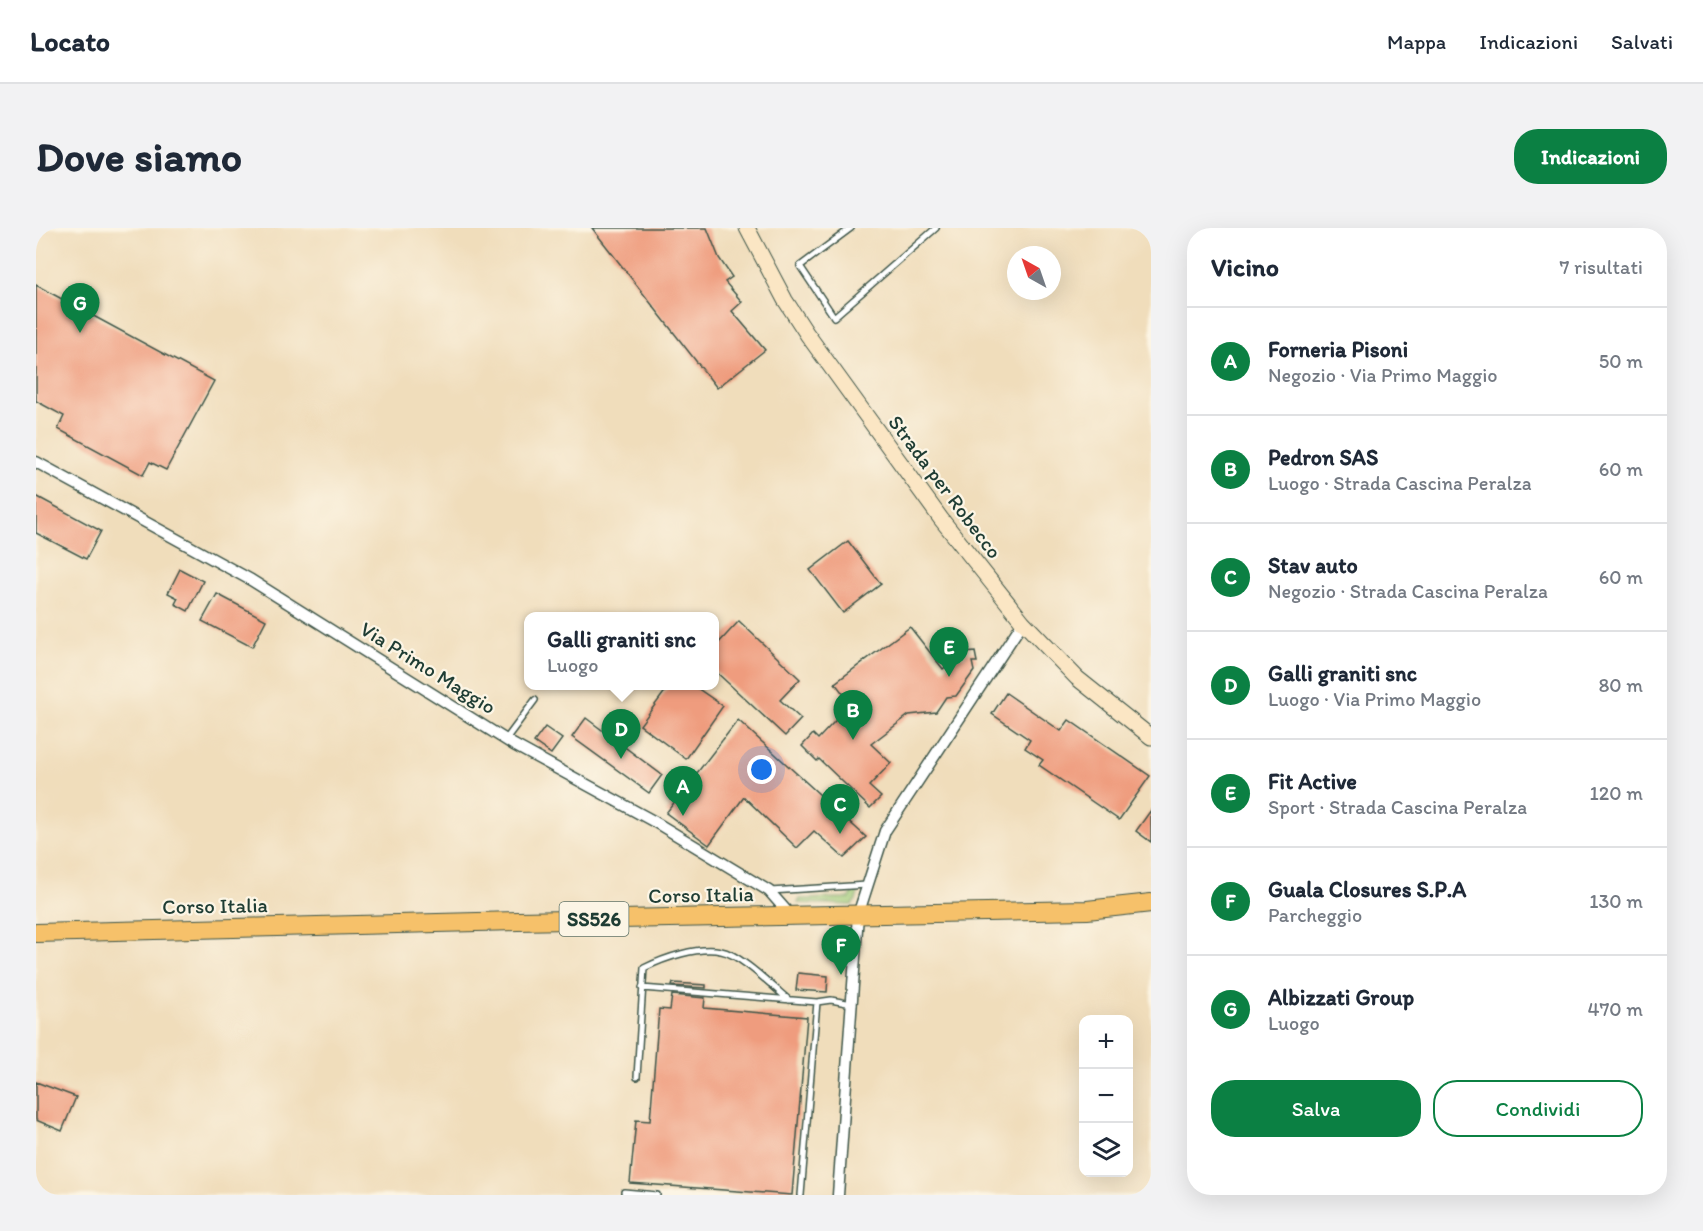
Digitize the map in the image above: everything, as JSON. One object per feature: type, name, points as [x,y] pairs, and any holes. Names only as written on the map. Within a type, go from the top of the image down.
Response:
[{"type":"main road","name":"Corso Italia","points":[[36,933],[498,921],[1087,910],[1151,903]]},
{"type":"street","name":"Strada per Robecco","points":[[747,228],[785,300],[807,334],[941,519],[1023,622],[1077,678],[1151,737]]},
{"type":"street","name":"Via Primo Maggio","points":[[36,462],[251,580],[506,739],[655,822],[769,891],[791,916]]},
{"type":"street","points":[[838,1195],[858,915],[867,885],[885,831],[1023,622]]},
{"type":"lane","points":[[851,228],[800,266],[834,317],[936,228]]},
{"type":"lane","points":[[506,739],[535,700]]},
{"type":"lane","points":[[769,891],[867,885]]},
{"type":"lane","points":[[637,1077],[644,968],[665,958],[704,950],[721,951],[737,957],[789,1000]]},
{"type":"lane","points":[[642,988],[817,1002],[831,1000],[852,1004]]},
{"type":"lane","points":[[801,1195],[817,1002]]},
{"type":"lane","points":[[624,1192],[657,1195]]},
{"type":"green space","points":[[853,890],[859,890],[852,905],[798,903],[800,899],[850,898]]},
{"type":"building","points":[[592,228],[707,228],[719,258],[732,277],[725,282],[742,302],[732,311],[765,350],[717,388]]},
{"type":"building","points":[[36,285],[214,381],[166,470],[150,462],[143,475],[58,429],[64,416],[36,401]]},
{"type":"building","points":[[36,496],[101,531],[86,559],[36,533]]},
{"type":"building","points":[[848,541],[881,584],[843,613],[810,570]]},
{"type":"building","points":[[180,569],[203,581],[188,611],[175,604],[178,598],[168,593]]},
{"type":"building","points":[[217,594],[266,620],[252,647],[202,621]]},
{"type":"building","points":[[739,621],[800,679],[780,700],[801,719],[785,736],[719,675],[719,643]]},
{"type":"building","points":[[910,627],[943,669],[958,657],[965,657],[965,653],[975,652],[977,662],[972,662],[974,671],[956,696],[946,697],[936,712],[909,715],[871,744],[891,763],[869,786],[881,797],[870,808],[819,759],[817,761],[802,746],[813,734],[818,739],[851,704],[835,683]]},
{"type":"building","points":[[666,690],[700,690],[723,706],[686,759],[640,725]]},
{"type":"building","points":[[1006,693],[1061,731],[1069,720],[1150,776],[1119,820],[1039,765],[1043,760],[1025,748],[1030,740],[992,714]]},
{"type":"building","points":[[586,718],[662,775],[649,793],[572,737]]},
{"type":"building","points":[[738,720],[866,837],[844,858],[814,831],[797,848],[744,797],[709,845],[666,813]]},
{"type":"building","points":[[545,727],[562,739],[551,754],[534,742]]},
{"type":"building","points":[[1151,810],[1151,842],[1136,831]]},
{"type":"building","points":[[798,973],[828,976],[827,992],[796,990]]},
{"type":"building","points":[[673,983],[706,985],[706,988],[672,986]]},
{"type":"building","points":[[672,995],[705,998],[704,1008],[807,1017],[792,1195],[630,1183],[636,1120],[650,1121],[659,1009],[670,1010]]},
{"type":"building","points":[[36,1082],[76,1097],[62,1131],[36,1120]]},
{"type":"place","name":"Albizzati Group","points":[[80,333]]},
{"type":"place","name":"Fit Active","points":[[949,677]]},
{"type":"place","name":"Pedron SAS","points":[[853,740]]},
{"type":"place","name":"Galli graniti snc","points":[[621,759]]},
{"type":"place","name":"Forneria Pisoni","points":[[683,816]]},
{"type":"place","name":"Stav auto","points":[[840,834]]},
{"type":"place","name":"Guala Closures S.P.A","points":[[841,975]]}]
